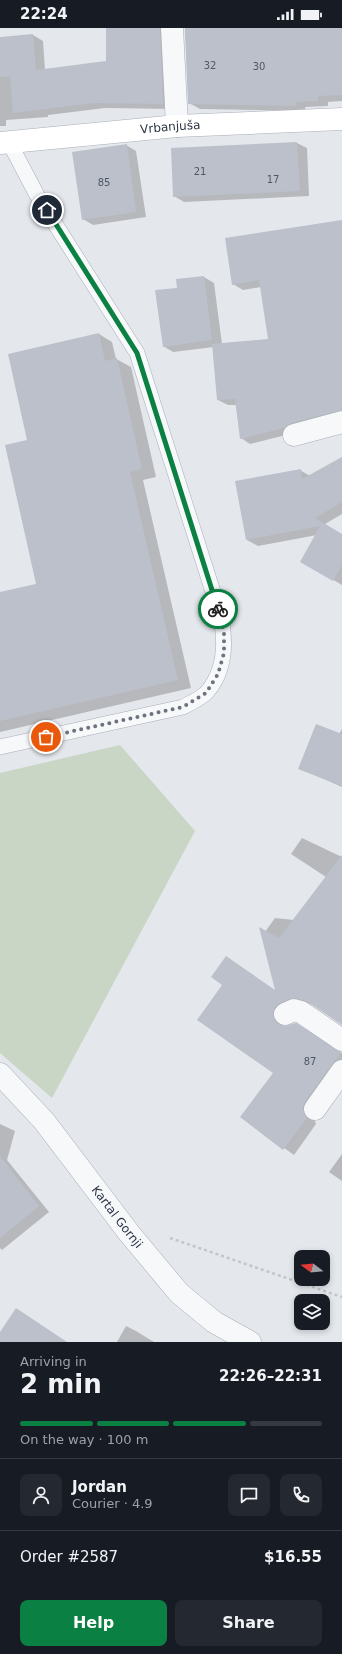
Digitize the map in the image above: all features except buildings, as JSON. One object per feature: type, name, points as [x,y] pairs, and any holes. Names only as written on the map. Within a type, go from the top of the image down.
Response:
[{"type":"street","points":[[172,28],[177,126]]},
{"type":"street","name":"Vrbanjuša","points":[[5,142],[177,126],[342,119]]},
{"type":"street","points":[[294,435],[342,422]]},
{"type":"street","points":[[285,1014],[294,1010],[301,1012],[342,1040]]},
{"type":"street","points":[[315,1109],[342,1071]]},
{"type":"street","name":"Kartal Gornji","points":[[0,1074],[44,1121],[130,1233],[179,1293],[214,1322],[250,1342]]},
{"type":"lane","points":[[0,747],[183,707],[206,693],[218,674],[224,653],[224,632],[221,617],[137,353],[5,142]]},
{"type":"path","points":[[169,1238],[342,1297]]},
{"type":"green space","points":[[120,745],[195,831],[52,1098],[0,1053],[0,773]]},
{"type":"way so far","points":[[46,737],[183,707],[206,693],[218,674],[224,653],[224,632],[218,609]]},
{"type":"route","points":[[47,210],[137,353],[218,609]]}]
